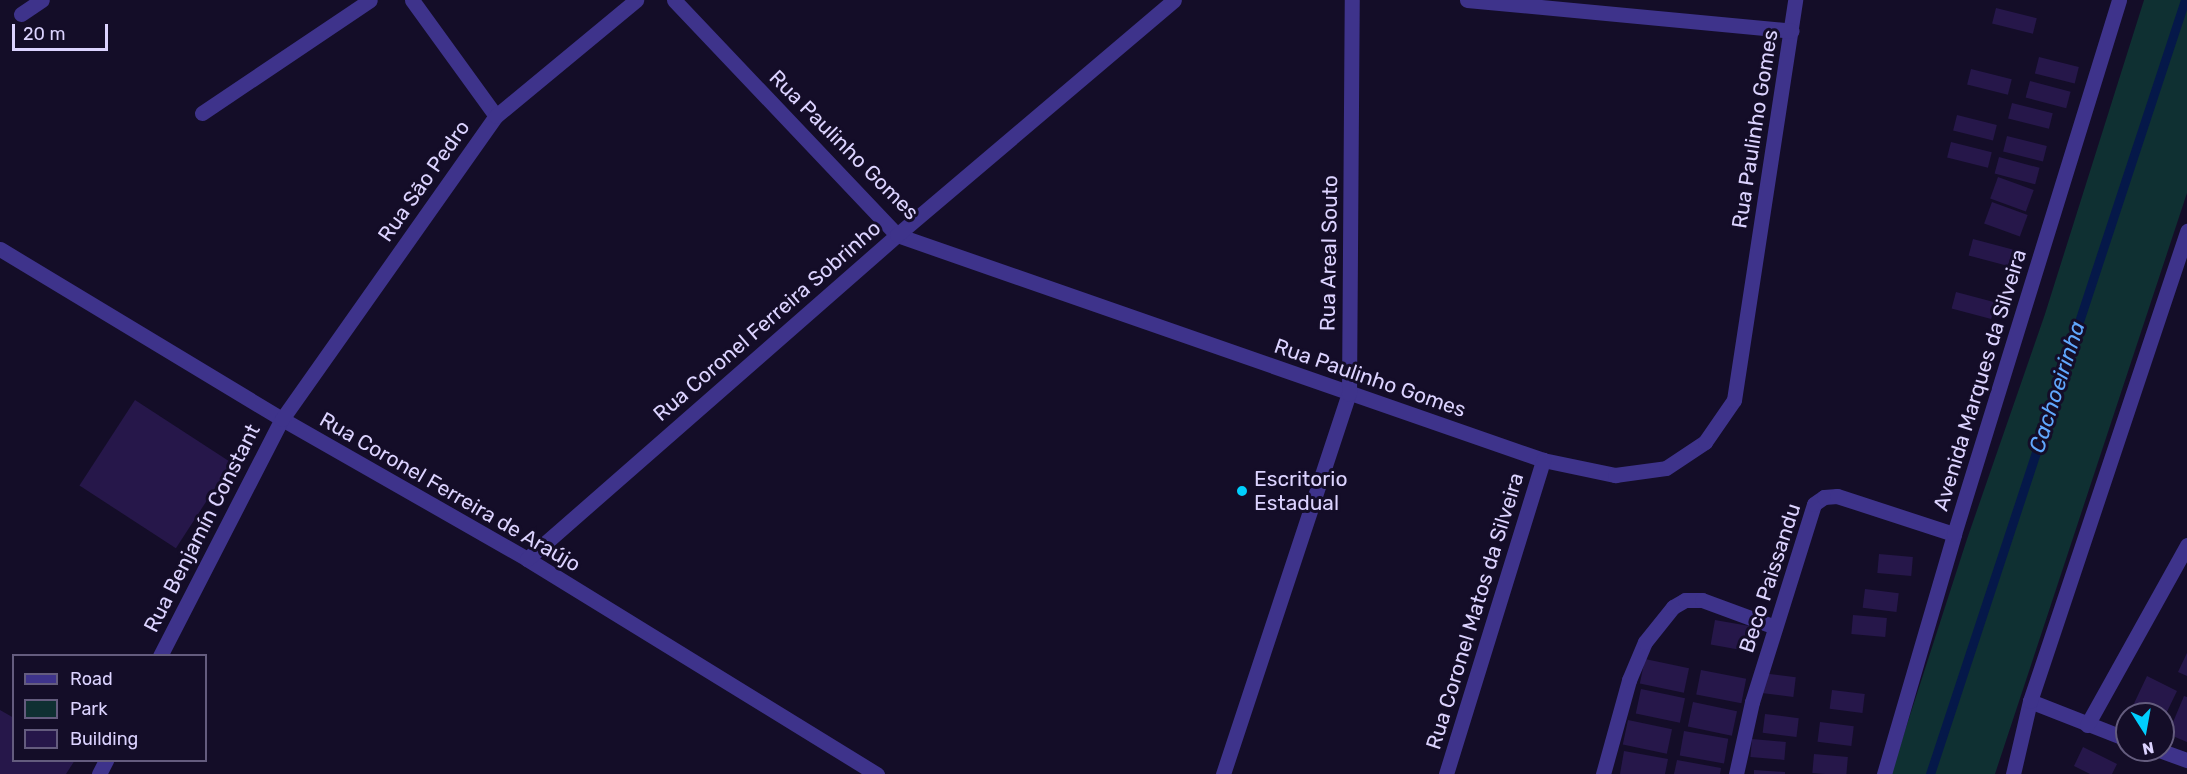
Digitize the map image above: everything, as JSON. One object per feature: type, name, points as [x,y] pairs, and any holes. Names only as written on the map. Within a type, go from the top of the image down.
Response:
[{"type":"street","points":[[21,14],[42,0]]},
{"type":"street","points":[[202,113],[370,0]]},
{"type":"street","points":[[412,0],[496,116]]},
{"type":"street","name":"Rua São Pedro","points":[[282,419],[496,116],[636,0]]},
{"type":"street","name":"Rua Paulinho Gomes","points":[[674,0],[897,235],[1543,460],[1615,475],[1666,468],[1705,442],[1734,400],[1795,0]]},
{"type":"street","name":"Rua Coronel Ferreira Sobrinho","points":[[527,559],[897,235],[1174,0]]},
{"type":"street","name":"Rua Areal Souto","points":[[1223,774],[1349,394],[1352,0]]},
{"type":"street","points":[[1467,0],[1792,31]]},
{"type":"street","name":"Avenida Marques da Silveira","points":[[1884,774],[1954,534],[2119,0]]},
{"type":"street","points":[[2013,774],[2030,701],[2187,231]]},
{"type":"street","name":"Rua Coronel Ferreira de Araújo","points":[[0,249],[282,419],[527,559],[877,774]]},
{"type":"street","name":"Rua Benjamín Constant","points":[[161,654],[282,419]]},
{"type":"street","name":"Rua Coronel Matos da Silveira","points":[[1446,774],[1543,460]]},
{"type":"street","name":"Beco Paissandu","points":[[1736,774],[1752,702],[1814,504],[1824,497],[1837,496],[1954,534]]},
{"type":"street","points":[[2087,725],[2187,545]]},
{"type":"street","points":[[1603,774],[1629,680],[1645,642],[1673,607],[1685,600],[1702,600],[1775,627]]},
{"type":"street","points":[[2030,701],[2115,735]]},
{"type":"green space","points":[[2144,0],[2187,0],[2187,193],[1995,774],[1891,774],[1967,539],[2045,314]]},
{"type":"building","points":[[1996,8],[2037,18],[2033,34],[1992,24]]},
{"type":"building","points":[[2039,57],[2079,67],[2075,83],[2035,73]]},
{"type":"building","points":[[1971,69],[2012,79],[2008,95],[1967,85]]},
{"type":"building","points":[[2030,81],[2071,92],[2066,108],[2026,97]]},
{"type":"building","points":[[2012,103],[2053,113],[2049,129],[2008,119]]},
{"type":"building","points":[[1957,115],[1997,125],[1993,140],[1953,131]]},
{"type":"building","points":[[2007,136],[2047,146],[2043,161],[2003,152]]},
{"type":"building","points":[[1951,142],[1992,152],[1988,168],[1947,158]]},
{"type":"building","points":[[1999,157],[2040,168],[2035,184],[1995,173]]},
{"type":"building","points":[[1998,177],[2034,190],[2026,212],[1990,199]]},
{"type":"building","points":[[1992,202],[2028,215],[2020,237],[1984,224]]},
{"type":"building","points":[[1973,239],[2013,250],[2008,266],[1969,255]]},
{"type":"building","points":[[1956,292],[1996,303],[1991,319],[1952,308]]},
{"type":"building","points":[[135,400],[231,463],[176,548],[79,486]]},
{"type":"building","points":[[1879,554],[1913,557],[1911,576],[1877,573]]},
{"type":"building","points":[[1865,589],[1899,593],[1896,612],[1863,608]]},
{"type":"building","points":[[1853,615],[1887,618],[1885,637],[1851,634]]},
{"type":"building","points":[[1715,620],[1759,628],[1755,652],[1711,645]]},
{"type":"building","points":[[2187,653],[2187,676],[2178,672]]},
{"type":"building","points":[[1645,659],[1689,668],[1684,693],[1640,683]]},
{"type":"building","points":[[1701,670],[1746,679],[1741,703],[1696,695]]},
{"type":"building","points":[[1762,673],[1796,677],[1793,697],[1760,693]]},
{"type":"building","points":[[2147,676],[2177,691],[2172,702],[2135,702]]},
{"type":"building","points":[[1641,689],[1685,698],[1680,723],[1636,713]]},
{"type":"building","points":[[1832,690],[1865,694],[1862,713],[1830,709]]},
{"type":"building","points":[[2184,696],[2187,697],[2187,742],[2175,737],[2175,717]]},
{"type":"building","points":[[1693,702],[1737,711],[1732,736],[1688,726]]},
{"type":"building","points":[[0,710],[12,717],[12,762],[74,762],[66,774],[0,774]]},
{"type":"building","points":[[1765,714],[1799,718],[1796,737],[1763,733]]},
{"type":"building","points":[[1628,720],[1672,729],[1667,754],[1623,744]]},
{"type":"building","points":[[1820,722],[1854,726],[1851,746],[1818,742]]},
{"type":"building","points":[[1684,731],[1728,739],[1724,763],[1680,756]]},
{"type":"building","points":[[1752,739],[1786,742],[1784,760],[1750,757]]},
{"type":"building","points":[[2083,747],[2117,764],[2112,774],[2090,774],[2074,766]]},
{"type":"building","points":[[1624,751],[1668,759],[1665,774],[1620,774]]},
{"type":"building","points":[[1814,754],[1848,757],[1846,774],[1812,773]]},
{"type":"building","points":[[1677,760],[1721,768],[1720,774],[1674,774]]},
{"type":"building","points":[[1754,770],[1785,772],[1785,774],[1754,774]]},
{"type":"waterway","name":"Cachoeirinha","points":[[1930,774],[2185,0]]},
{"type":"place","name":"Escritorio Estadual","points":[[1242,491]]}]
